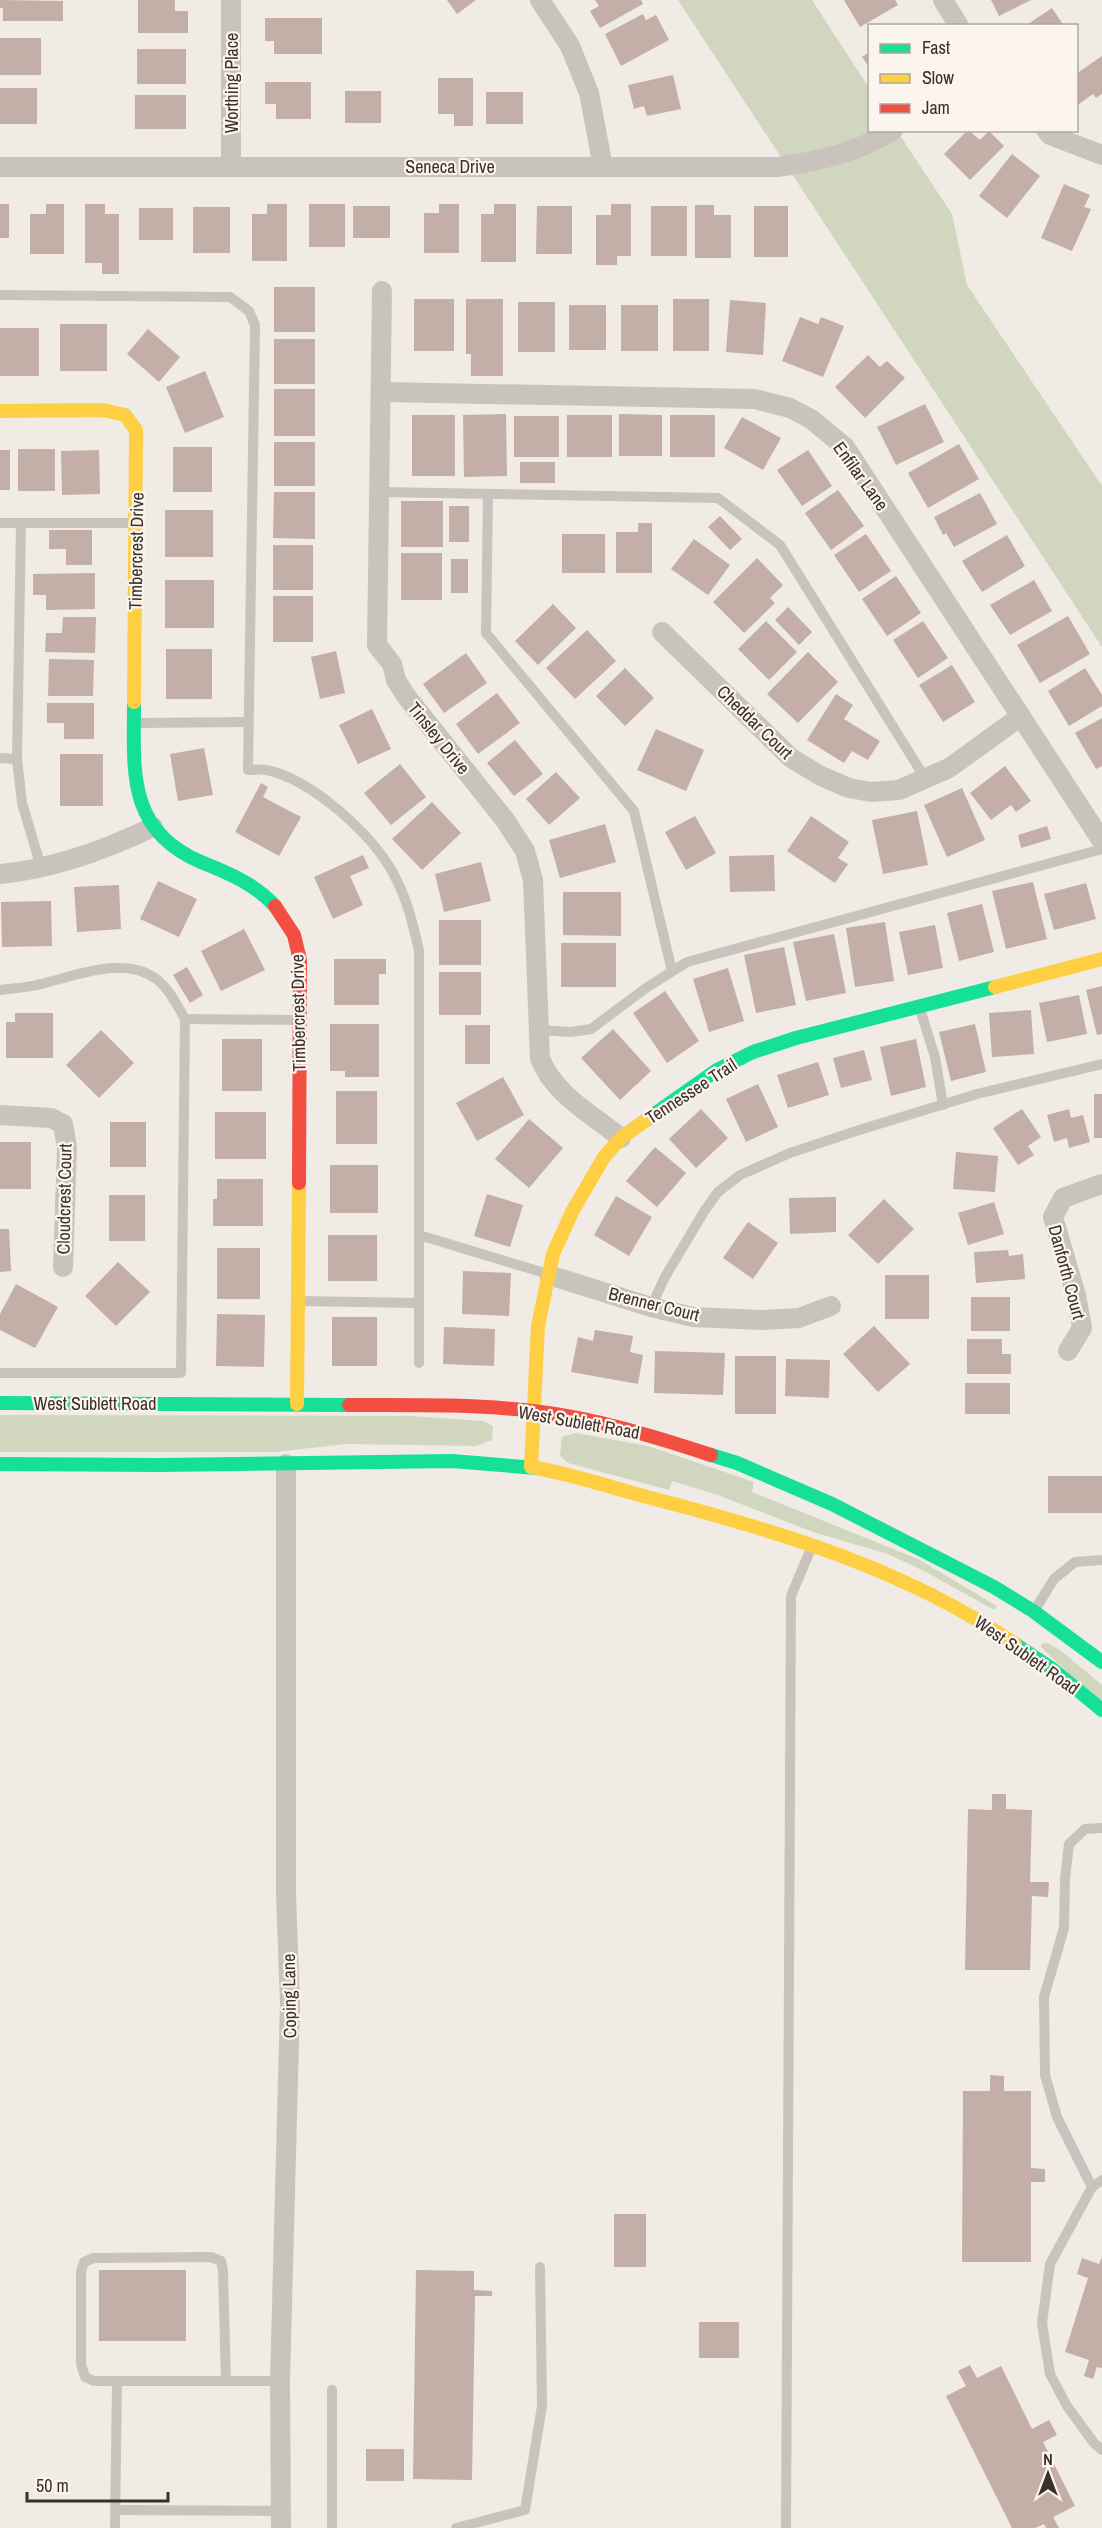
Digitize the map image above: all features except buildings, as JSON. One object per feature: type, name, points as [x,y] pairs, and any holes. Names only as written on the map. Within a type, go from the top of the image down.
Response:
[{"type":"main road","name":"Timbercrest Drive","points":[[0,411],[103,410],[125,415],[136,430],[133,723],[134,778],[142,806],[153,827],[167,842],[188,856],[236,876],[262,893],[290,925],[298,948],[297,1404]]},
{"type":"main road","name":"Tennessee Trail","points":[[531,1467],[538,1326],[553,1254],[573,1210],[604,1157],[621,1138],[717,1070],[753,1052],[796,1038],[1102,959]]},
{"type":"main road","name":"West Sublett Road","points":[[0,1402],[435,1405],[533,1411],[638,1431],[784,1482],[832,1503],[994,1587],[1023,1626],[1102,1710]]},
{"type":"main road","name":"West Sublett Road","points":[[0,1464],[414,1462],[531,1467],[705,1511],[812,1545],[869,1565],[936,1595],[1023,1626],[1102,1662]]},
{"type":"street","name":"Worthing Place","points":[[231,0],[231,165]]},
{"type":"street","points":[[540,0],[570,46],[589,93],[603,166]]},
{"type":"street","points":[[942,0],[958,24]]},
{"type":"street","name":"Seneca Drive","points":[[0,167],[231,165],[778,167],[823,160],[871,144],[890,132]]},
{"type":"street","points":[[1048,132],[1050,135],[1102,155]]},
{"type":"street","name":"Tinsley Drive","points":[[382,291],[377,645],[392,664],[396,680],[406,696],[504,820],[525,851],[533,880],[540,1058],[546,1074],[556,1086],[621,1138]]},
{"type":"street","name":"Enfilar Lane","points":[[382,392],[755,399],[790,408],[811,419],[845,447],[1102,841]]},
{"type":"street","name":"Cheddar Court","points":[[662,632],[791,758],[821,776],[849,788],[871,792],[899,790],[949,768],[1021,716]]},
{"type":"street","points":[[0,874],[41,867],[110,848],[153,827]]},
{"type":"street","name":"Cloudcrest Court","points":[[0,1115],[51,1118],[63,1124],[67,1147],[63,1267]]},
{"type":"street","name":"Danforth Court","points":[[1068,1351],[1082,1328],[1076,1295],[1053,1217],[1063,1198],[1102,1184]]},
{"type":"street","name":"Brenner Court","points":[[549,1275],[651,1307],[693,1317],[761,1320],[799,1318],[831,1306]]},
{"type":"street","name":"Coping Lane","points":[[281,2520],[280,2381],[290,2004],[286,1894],[286,1464]]},
{"type":"lane","points":[[0,295],[230,297],[249,311],[255,325],[248,770],[266,770],[293,781],[331,803],[365,836],[392,872],[410,911],[419,951],[419,1363]]},
{"type":"lane","points":[[380,492],[718,498],[780,545],[925,778]]},
{"type":"lane","points":[[488,494],[486,633],[634,811],[672,971]]},
{"type":"lane","points":[[0,523],[136,523]]},
{"type":"lane","points":[[21,523],[17,759],[22,803],[41,867]]},
{"type":"lane","points":[[133,723],[249,722]]},
{"type":"lane","points":[[0,758],[17,759]]},
{"type":"lane","points":[[540,1030],[571,1032],[591,1029],[687,962],[1102,849]]},
{"type":"lane","points":[[0,990],[34,986],[107,968],[128,968],[155,978],[173,998],[185,1019],[181,1372],[0,1372]]},
{"type":"lane","points":[[919,1006],[935,1057],[943,1105]]},
{"type":"lane","points":[[185,1019],[299,1020]]},
{"type":"lane","points":[[651,1307],[665,1277],[705,1210],[718,1192],[740,1175],[790,1153],[977,1094],[1102,1064]]},
{"type":"lane","points":[[419,1235],[549,1275]]},
{"type":"lane","points":[[298,1301],[419,1303]]},
{"type":"lane","points":[[786,2528],[791,1596],[812,1545]]},
{"type":"lane","points":[[1023,1626],[1054,1579],[1075,1562],[1102,1560]]},
{"type":"lane","points":[[1092,2187],[1057,2118],[1045,2075],[1044,1996],[1064,1928],[1065,1879],[1069,1845],[1085,1829],[1102,1828]]},
{"type":"lane","points":[[1102,2180],[1092,2187],[1050,2264],[1042,2323],[1050,2374],[1067,2406],[1094,2443],[1102,2450]]},
{"type":"lane","points":[[226,2381],[224,2271],[220,2261],[211,2257],[94,2258],[84,2262],[81,2272],[81,2364],[85,2377],[94,2381],[117,2381],[226,2381],[280,2381]]},
{"type":"lane","points":[[456,2528],[525,2510],[542,2406],[540,2267]]},
{"type":"lane","points":[[115,2528],[117,2381]]},
{"type":"lane","points":[[332,2390],[332,2528]]},
{"type":"lane","points":[[115,2510],[281,2520]]},
{"type":"green space","points":[[678,0],[812,0],[868,86],[868,132],[898,132],[952,214],[967,285],[1102,486],[1102,647]]},
{"type":"green space","points":[[0,1415],[410,1416],[483,1421],[493,1426],[492,1440],[476,1446],[346,1444],[275,1452],[0,1452]]},
{"type":"green space","points":[[576,1433],[648,1446],[754,1482],[752,1492],[918,1559],[997,1606],[994,1610],[928,1573],[888,1554],[813,1532],[718,1495],[672,1481],[669,1490],[568,1463],[560,1456],[562,1437]]},
{"type":"green space","points":[[1047,1643],[1060,1650],[1102,1685],[1102,1705],[1041,1647],[1042,1644]]},
{"type":"traffic: fast","points":[[134,702],[135,774],[139,796],[147,815],[159,833],[177,849],[249,885],[275,906]]},
{"type":"traffic: fast","points":[[646,1120],[717,1070],[753,1052],[796,1038],[995,987]]},
{"type":"traffic: fast","points":[[0,1403],[349,1405]]},
{"type":"traffic: fast","points":[[711,1455],[737,1463],[832,1504],[994,1587],[1033,1611],[1102,1662]]},
{"type":"traffic: fast","points":[[0,1464],[160,1465],[452,1461],[536,1468]]},
{"type":"traffic: fast","points":[[1015,1644],[1051,1668],[1102,1710]]},
{"type":"traffic: slow","points":[[0,411],[103,410],[125,415],[136,430],[134,702]]},
{"type":"traffic: slow","points":[[995,987],[1102,959]]},
{"type":"traffic: slow","points":[[531,1467],[538,1326],[553,1254],[573,1210],[604,1157],[621,1138],[646,1120]]},
{"type":"traffic: slow","points":[[297,1404],[299,1183]]},
{"type":"traffic: slow","points":[[536,1468],[746,1524],[840,1555],[930,1594],[1015,1644]]},
{"type":"traffic: jam","points":[[275,906],[294,935],[300,960],[299,1183]]},
{"type":"traffic: jam","points":[[349,1405],[464,1406],[556,1414],[623,1428],[711,1455]]}]
